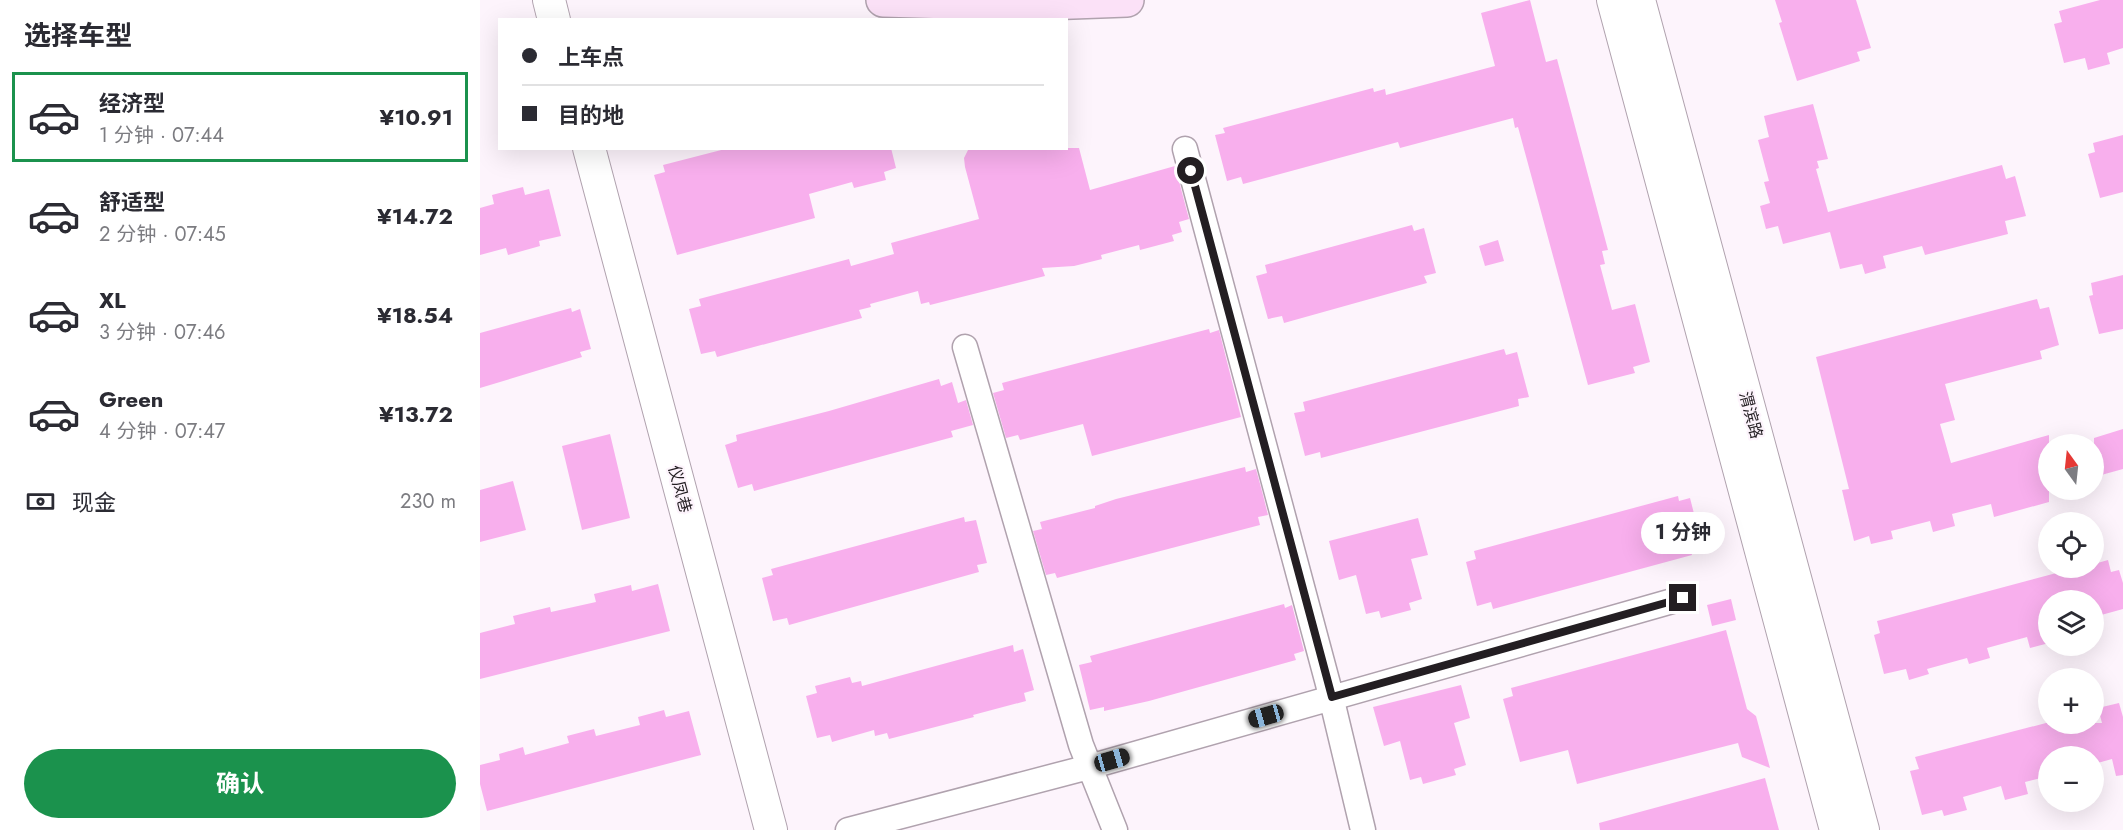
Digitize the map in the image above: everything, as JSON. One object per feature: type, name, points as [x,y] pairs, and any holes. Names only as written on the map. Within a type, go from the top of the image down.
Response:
[{"type":"main road","points":[[883,0],[1019,4],[1127,0]]},
{"type":"street","points":[[549,0],[554,18]]},
{"type":"street","name":"渭滨路","points":[[1613,0],[1836,830]]},
{"type":"street","name":"渭滨路","points":[[1639,0],[1863,830]]},
{"type":"street","points":[[1185,149],[1332,697],[1363,830]]},
{"type":"street","name":"仪凤巷","points":[[590,150],[771,830]]},
{"type":"street","points":[[965,346],[1081,745],[1115,830]]},
{"type":"street","points":[[848,830],[1089,767],[1683,598]]},
{"type":"building","points":[[1530,0],[1546,62],[1557,59],[1608,250],[1602,251],[1605,264],[1600,265],[1612,310],[1635,304],[1650,362],[1633,367],[1635,373],[1588,385],[1518,127],[1515,128],[1513,118],[1400,148],[1398,142],[1243,184],[1241,177],[1227,181],[1215,135],[1225,133],[1223,128],[1373,88],[1374,92],[1385,89],[1386,95],[1495,66],[1481,13]]},
{"type":"building","points":[[1775,0],[1856,0],[1871,48],[1857,52],[1860,61],[1797,81],[1779,23],[1782,22]]},
{"type":"building","points":[[2100,0],[2123,0],[2123,48],[2107,53],[2110,64],[2088,70],[2085,58],[2064,63],[2054,24],[2062,22],[2059,11]]},
{"type":"building","points":[[1813,104],[1828,159],[1817,161],[1819,168],[1816,169],[1828,212],[2002,165],[2006,179],[2015,176],[2026,216],[2005,221],[2008,234],[1925,255],[1922,246],[1883,256],[1886,268],[1865,274],[1862,264],[1840,269],[1830,232],[1783,244],[1778,226],[1766,229],[1760,206],[1770,203],[1764,182],[1769,181],[1758,140],[1769,137],[1764,116]]},
{"type":"building","points":[[2123,135],[2123,192],[2100,198],[2088,154],[2095,152],[2093,143]]},
{"type":"building","points":[[1068,148],[1079,148],[1090,190],[1175,166],[1189,219],[1179,222],[1182,232],[1172,235],[1174,241],[1140,250],[1139,245],[1101,255],[1102,259],[1074,266],[1042,268],[1045,276],[930,305],[929,302],[921,304],[918,291],[870,304],[871,307],[859,310],[862,318],[717,357],[715,351],[701,354],[689,309],[701,306],[699,299],[849,259],[851,266],[894,254],[891,243],[979,219],[964,158],[968,150],[1068,150]]},
{"type":"building","points":[[721,150],[892,150],[896,168],[884,172],[886,180],[854,188],[852,182],[809,194],[815,218],[677,255],[654,175],[665,172],[663,165]]},
{"type":"building","points":[[523,187],[525,195],[549,189],[561,236],[539,241],[540,246],[508,255],[506,248],[480,255],[480,208],[494,204],[492,195]]},
{"type":"building","points":[[1412,225],[1414,231],[1424,228],[1436,273],[1424,276],[1427,283],[1284,323],[1282,316],[1268,319],[1256,276],[1267,273],[1265,265]]},
{"type":"building","points":[[1498,240],[1504,261],[1485,266],[1479,246]]},
{"type":"building","points":[[2123,275],[2123,329],[2099,334],[2089,296],[2093,295],[2091,283]]},
{"type":"building","points":[[2037,299],[2040,309],[2049,307],[2059,345],[2040,351],[2042,359],[1945,384],[1955,420],[1940,424],[1951,463],[2038,438],[2038,500],[2049,500],[2049,502],[1994,517],[1991,504],[1952,514],[1955,526],[1933,532],[1930,521],[1891,531],[1893,539],[1871,544],[1869,536],[1854,541],[1842,490],[1849,489],[1816,357]]},
{"type":"building","points":[[571,308],[572,312],[580,309],[591,349],[580,352],[582,357],[480,388],[480,333]]},
{"type":"building","points":[[1209,329],[1210,333],[1219,330],[1241,417],[1092,456],[1083,424],[1020,440],[1018,435],[1006,438],[993,393],[1004,390],[1002,383]]},
{"type":"building","points":[[1504,349],[1506,355],[1517,352],[1529,397],[1518,399],[1519,406],[1321,458],[1320,452],[1305,456],[1294,413],[1305,411],[1303,402]]},
{"type":"building","points":[[939,379],[941,386],[952,382],[958,403],[966,400],[973,425],[951,431],[953,437],[754,491],[752,484],[738,488],[725,445],[737,441],[736,435]]},
{"type":"building","points":[[2123,429],[2123,469],[2104,474],[2104,435]]},
{"type":"building","points":[[610,434],[630,518],[582,530],[562,446]]},
{"type":"building","points":[[1245,467],[1246,472],[1256,469],[1263,495],[1268,515],[1258,517],[1260,525],[1057,578],[1055,573],[1046,575],[1033,531],[1042,529],[1040,522],[1095,508],[1095,506],[1116,499]]},
{"type":"building","points":[[513,481],[526,530],[480,542],[480,490]]},
{"type":"building","points":[[1678,496],[1679,501],[1690,498],[1702,545],[1690,548],[1692,555],[1493,609],[1491,602],[1477,606],[1466,562],[1476,559],[1474,551]]},
{"type":"building","points":[[964,517],[965,522],[976,520],[987,563],[977,565],[979,572],[789,625],[787,618],[773,621],[762,578],[773,575],[771,569]]},
{"type":"building","points":[[1418,518],[1428,555],[1411,559],[1422,599],[1409,603],[1411,610],[1381,618],[1379,611],[1366,614],[1356,575],[1339,580],[1329,541]]},
{"type":"building","points":[[2108,560],[2111,572],[2119,570],[2123,583],[2123,609],[2104,614],[2104,590],[2038,590],[2038,646],[2030,648],[2027,637],[1987,648],[1990,658],[1969,664],[1967,658],[1927,669],[1929,674],[1909,680],[1906,669],[1884,674],[1874,635],[1880,633],[1877,621],[2038,578],[2104,578],[2104,561]]},
{"type":"building","points":[[658,584],[670,631],[480,679],[480,633],[515,624],[513,616],[550,607],[551,612],[596,602],[594,594],[631,585],[632,591]]},
{"type":"building","points":[[1731,599],[1736,620],[1712,626],[1707,605]]},
{"type":"building","points":[[1284,604],[1285,608],[1292,605],[1304,651],[1294,654],[1296,660],[1149,701],[1104,711],[1104,707],[1090,710],[1079,665],[1092,662],[1090,656]]},
{"type":"building","points":[[1726,630],[1747,709],[1756,716],[1770,768],[1742,757],[1738,743],[1577,784],[1568,750],[1520,762],[1503,699],[1513,696],[1511,688]]},
{"type":"building","points":[[1013,645],[1014,652],[1023,649],[1034,690],[1024,693],[1026,701],[889,739],[887,733],[875,736],[874,730],[832,742],[830,735],[817,738],[806,696],[817,693],[815,686],[850,677],[852,683],[861,681],[862,686]]},
{"type":"building","points":[[1461,685],[1470,718],[1454,723],[1466,765],[1454,769],[1456,775],[1423,784],[1421,777],[1410,780],[1400,741],[1384,746],[1373,707]]},
{"type":"building","points":[[2119,703],[2123,717],[2123,775],[2116,776],[2112,759],[2104,761],[2104,746],[2038,746],[2038,779],[2025,782],[2028,794],[2005,800],[2001,786],[1963,797],[1967,810],[1944,816],[1942,810],[1922,815],[1910,771],[1919,769],[1915,757],[2038,725],[2038,734],[2104,734],[2104,707]]},
{"type":"building","points":[[664,710],[666,717],[689,711],[701,755],[487,811],[480,784],[480,765],[500,760],[499,754],[523,747],[525,755],[569,743],[567,736],[594,729],[596,736],[640,725],[638,717]]},
{"type":"building","points":[[1765,778],[1779,830],[1600,830],[1599,823]]},
{"type":"route","points":[[1191,171],[1332,697],[1683,598]]}]
